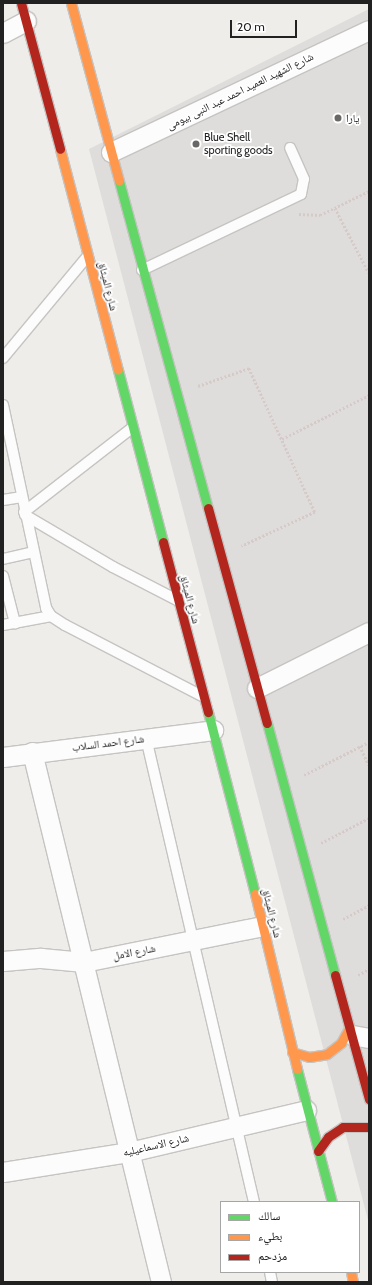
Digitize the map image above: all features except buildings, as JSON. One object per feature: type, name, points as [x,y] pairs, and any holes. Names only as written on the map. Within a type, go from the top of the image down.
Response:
[{"type":"main road","name":"شارع الميثاق","points":[[21,3],[132,428],[213,730],[263,926],[306,1110],[332,1201]]},
{"type":"main road","points":[[72,3],[142,270],[323,929],[357,1033],[369,1100]]},
{"type":"main road","points":[[292,1052],[309,1057],[327,1054],[357,1033]]},
{"type":"main road","points":[[318,1151],[328,1137],[343,1127],[360,1125],[369,1128]]},
{"type":"street","points":[[3,33],[26,22]]},
{"type":"street","name":"شارع الشهيد العميد احمد عبد النبى بيومى","points":[[111,152],[369,30]]},
{"type":"street","points":[[257,688],[369,632]]},
{"type":"street","name":"شارع احمد السلاب","points":[[3,757],[32,752],[213,730]]},
{"type":"street","points":[[32,752],[161,1282]]},
{"type":"street","name":"شارع الامل","points":[[3,960],[41,958],[84,962],[263,926]]},
{"type":"street","name":"شارع الاسماعيليه","points":[[3,1172],[129,1152],[306,1110]]},
{"type":"lane","points":[[142,270],[301,194],[305,184],[290,148]]},
{"type":"lane","points":[[3,358],[88,255]]},
{"type":"lane","points":[[3,406],[43,599],[52,616],[65,625],[204,697]]},
{"type":"lane","points":[[25,514],[132,428]]},
{"type":"lane","points":[[3,500],[22,498]]},
{"type":"lane","points":[[25,514],[113,567],[178,600]]},
{"type":"lane","points":[[3,559],[33,552]]},
{"type":"lane","points":[[3,576],[14,623]]},
{"type":"lane","points":[[3,625],[52,616]]},
{"type":"lane","points":[[146,738],[254,1201]]},
{"type":"path","points":[[280,205],[302,216],[320,215],[369,191]]},
{"type":"path","points":[[336,208],[369,273]]},
{"type":"path","points":[[177,394],[249,368],[315,512],[221,555]]},
{"type":"path","points":[[282,440],[369,396]]},
{"type":"path","points":[[284,786],[369,742]]},
{"type":"path","points":[[360,746],[369,765]]},
{"type":"path","points":[[302,852],[369,818]]},
{"type":"path","points":[[323,929],[369,905]]},
{"type":"shaded area","points":[[369,9],[369,1224],[89,149]]},
{"type":"traffic: fast","points":[[119,181],[208,508]]},
{"type":"traffic: fast","points":[[118,370],[163,542]]},
{"type":"traffic: fast","points":[[208,712],[255,894]]},
{"type":"traffic: fast","points":[[267,723],[335,975]]},
{"type":"traffic: fast","points":[[297,1069],[332,1201]]},
{"type":"traffic: slow","points":[[71,3],[119,181]]},
{"type":"traffic: slow","points":[[60,149],[118,370]]},
{"type":"traffic: slow","points":[[255,894],[297,1069]]},
{"type":"traffic: slow","points":[[292,1052],[309,1057],[327,1054],[341,1043],[350,1027]]},
{"type":"traffic: slow","points":[[351,1273],[353,1282]]},
{"type":"traffic: jam","points":[[21,3],[60,149]]},
{"type":"traffic: jam","points":[[208,508],[267,723]]},
{"type":"traffic: jam","points":[[163,542],[208,712]]},
{"type":"traffic: jam","points":[[335,975],[369,1099]]},
{"type":"traffic: jam","points":[[318,1151],[328,1137],[343,1127],[369,1127]]},
{"type":"place","name":"يارا","points":[[338,118]]},
{"type":"place","name":"Blue Shell sporting goods","points":[[196,144]]}]
